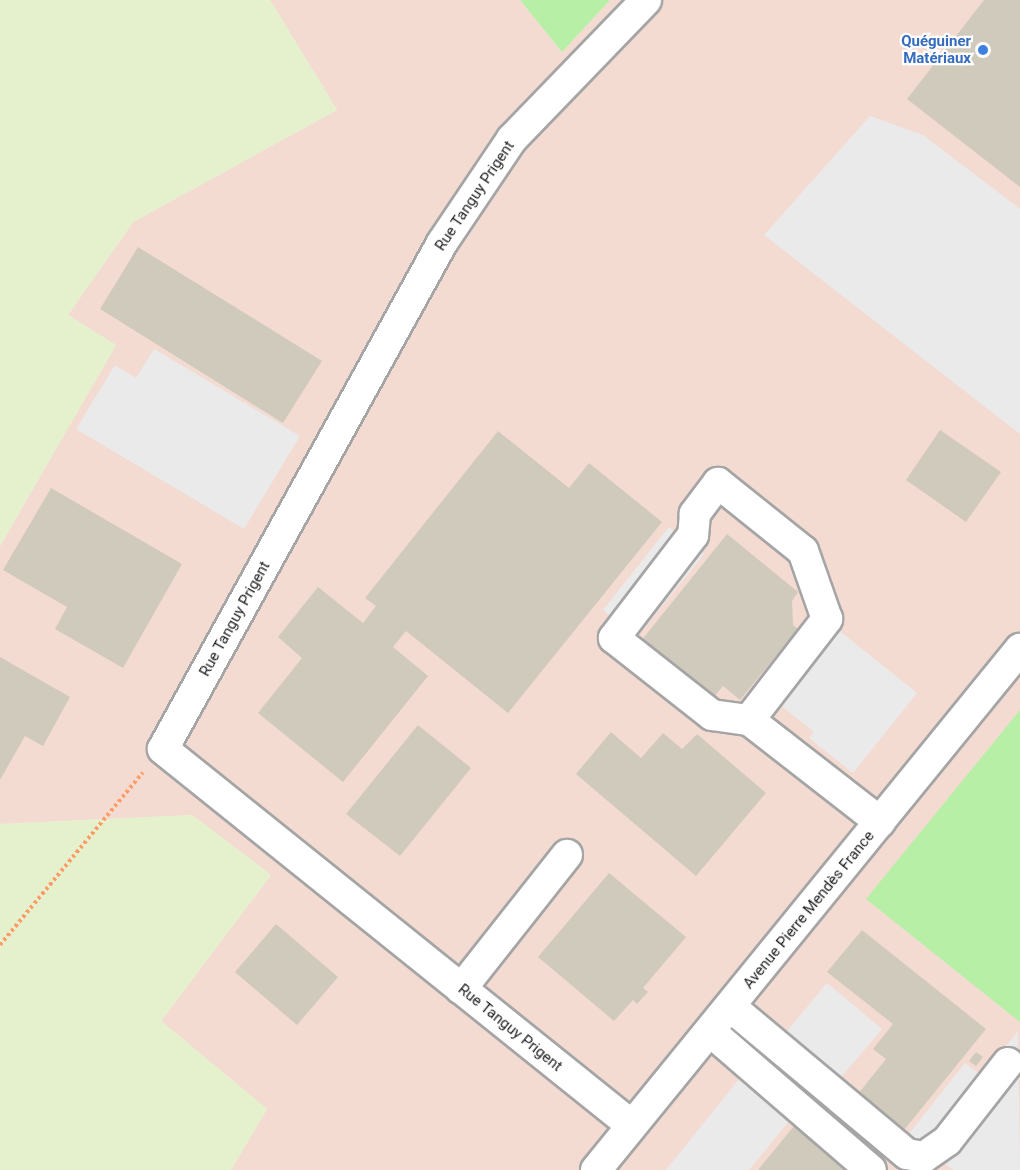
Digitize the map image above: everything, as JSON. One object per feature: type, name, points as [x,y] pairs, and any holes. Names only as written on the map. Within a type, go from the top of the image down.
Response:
[{"type":"street","name":"Rue Tanguy Prigent","points":[[630,1124],[163,749],[442,243],[512,139],[646,0]]},
{"type":"street","points":[[749,720],[827,619],[803,550],[718,483],[695,514],[693,535],[614,638],[712,715],[749,720],[880,822]]},
{"type":"street","name":"Avenue Pierre Mendès France","points":[[597,1170],[630,1124],[711,1032],[1020,649]]},
{"type":"street","points":[[461,989],[567,855]]},
{"type":"street","points":[[731,1007],[907,1154],[924,1157],[946,1141],[1008,1063]]},
{"type":"street","points":[[711,1032],[871,1170]]},
{"type":"path","points":[[0,945],[163,749]]},
{"type":"shaded area","points":[[270,0],[520,0],[562,52],[610,0],[1020,0],[1020,1170],[231,1170],[267,1109],[161,1021],[271,875],[192,815],[0,824],[0,546],[116,345],[68,315],[133,222],[337,110]]},
{"type":"shaded area","points":[[870,116],[923,135],[1020,209],[1020,434],[764,235]]},
{"type":"shaded area","points":[[154,349],[300,436],[244,529],[76,429],[115,365],[136,378]]},
{"type":"shaded area","points":[[669,527],[704,554],[637,637],[603,610]]},
{"type":"shaded area","points":[[837,629],[917,693],[853,773],[809,738],[814,732],[778,703]]},
{"type":"shaded area","points":[[827,983],[882,1029],[837,1082],[783,1036]]},
{"type":"shaded area","points":[[1018,1031],[1020,1170],[953,1170],[908,1135],[965,1063],[982,1076]]},
{"type":"shaded area","points":[[739,1079],[790,1120],[749,1170],[666,1170]]},
{"type":"green space","points":[[0,0],[270,0],[337,110],[133,222],[68,315],[116,345],[0,546]]},
{"type":"green space","points":[[520,0],[610,0],[562,52]]},
{"type":"green space","points":[[1020,710],[1020,1022],[866,899]]},
{"type":"green space","points":[[192,815],[271,875],[161,1021],[267,1109],[231,1170],[0,1170],[0,824]]},
{"type":"building","name":"Quéguiner Matériaux","points":[[984,0],[1020,0],[1020,187],[907,99]]},
{"type":"building","points":[[138,247],[322,361],[283,423],[100,309]]},
{"type":"building","points":[[940,430],[1001,472],[966,522],[906,480]]},
{"type":"building","points":[[498,431],[569,488],[589,463],[662,522],[508,713],[406,631],[393,647],[428,676],[343,782],[258,713],[302,658],[278,637],[318,587],[363,623],[376,606],[365,598]]},
{"type":"building","points":[[51,488],[182,564],[123,668],[55,629],[67,607],[3,570]]},
{"type":"building","points":[[727,534],[798,592],[792,601],[793,625],[798,629],[740,700],[723,686],[708,704],[637,646]]},
{"type":"building","points":[[0,657],[70,697],[43,746],[25,736],[0,780]]},
{"type":"building","points":[[418,725],[471,768],[400,856],[346,814]]},
{"type":"building","points":[[611,732],[641,758],[663,733],[682,749],[697,734],[766,793],[696,876],[576,774]]},
{"type":"building","points":[[609,873],[686,937],[643,988],[648,992],[637,1004],[633,1000],[614,1021],[538,957]]},
{"type":"building","points":[[276,924],[338,977],[297,1025],[235,972]]},
{"type":"building","points":[[862,930],[986,1029],[900,1135],[854,1099],[886,1059],[873,1049],[893,1024],[827,972]]},
{"type":"building","points":[[976,1052],[983,1057],[976,1066],[969,1061]]},
{"type":"building","points":[[794,1126],[849,1170],[758,1170]]},
{"type":"place","name":"Quéguiner Matériaux","points":[[983,50]]}]
